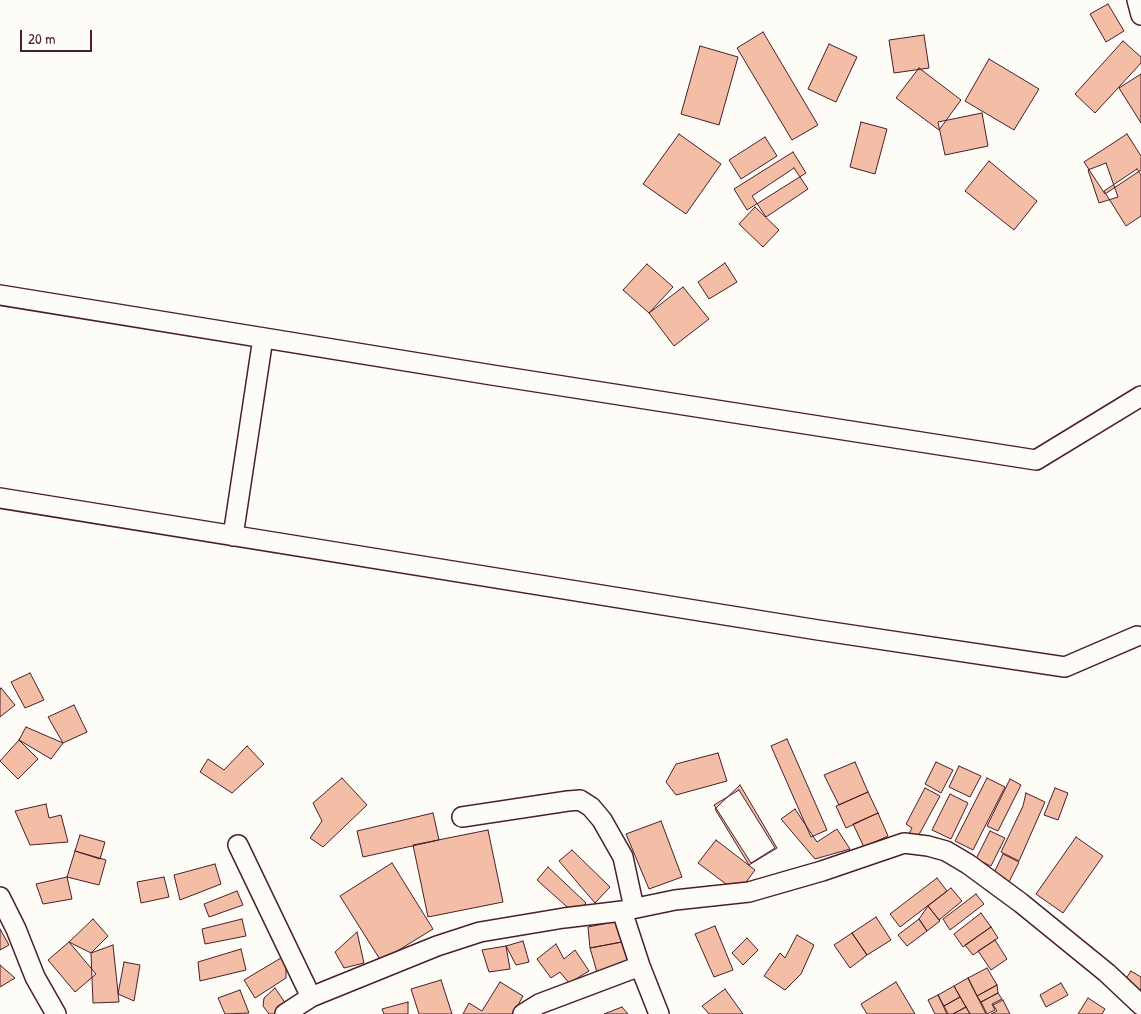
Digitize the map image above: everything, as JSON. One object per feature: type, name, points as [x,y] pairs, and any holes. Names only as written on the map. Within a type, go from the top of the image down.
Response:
[{"type":"street","points":[[1136,0],[1141,16]]},
{"type":"street","points":[[0,295],[1036,460],[1141,396]]},
{"type":"street","points":[[233,536],[263,338]]},
{"type":"street","points":[[0,498],[818,630],[1065,667],[1140,638]]},
{"type":"street","points":[[462,817],[580,800],[591,807],[602,820],[623,857],[628,910],[640,966],[659,1014]]},
{"type":"street","points":[[285,1014],[311,997],[437,946],[480,932],[628,910],[675,900],[749,892],[822,871],[904,843],[928,846],[946,851],[968,864],[1021,903],[1107,973],[1141,1005]]},
{"type":"street","points":[[238,845],[311,997]]},
{"type":"street","points":[[0,897],[16,929],[35,977],[56,1014]]},
{"type":"street","points":[[523,1014],[539,1004],[640,966]]},
{"type":"building","points":[[1108,4],[1124,31],[1106,42],[1090,14]]},
{"type":"building","points":[[763,32],[818,125],[792,140],[737,48]]},
{"type":"building","points":[[924,35],[929,68],[894,73],[889,40]]},
{"type":"building","points":[[1123,41],[1141,57],[1141,63],[1095,113],[1075,94]]},
{"type":"building","points":[[829,44],[857,57],[836,102],[808,89]]},
{"type":"building","points":[[700,46],[738,57],[719,125],[681,114]]},
{"type":"building","points":[[989,59],[1039,89],[1014,130],[965,101]]},
{"type":"building","points":[[919,68],[961,100],[939,130],[896,98]]},
{"type":"building","points":[[1141,74],[1141,123],[1119,88]]},
{"type":"building","points":[[982,113],[988,146],[945,155],[938,122]]},
{"type":"building","points":[[861,122],[887,129],[875,174],[850,167]]},
{"type":"building","points":[[679,134],[721,164],[686,214],[643,184]]},
{"type":"building","points":[[1127,134],[1141,156],[1141,170],[1105,194],[1084,162]]},
{"type":"building","points":[[765,137],[777,156],[741,179],[729,160]]},
{"type":"building","points":[[793,152],[806,173],[747,210],[734,189]]},
{"type":"building","points":[[989,161],[1037,201],[1014,230],[965,191]]},
{"type":"building","points":[[1106,163],[1118,197],[1099,203],[1088,170]]},
{"type":"building","points":[[794,168],[808,189],[766,217],[752,196]]},
{"type":"building","points":[[1137,169],[1141,175],[1141,216],[1126,226],[1104,191]]},
{"type":"building","points":[[755,207],[779,230],[763,247],[739,224]]},
{"type":"building","points":[[725,263],[737,282],[709,299],[698,282]]},
{"type":"building","points":[[647,264],[673,287],[649,313],[623,290]]},
{"type":"building","points":[[683,287],[709,319],[674,346],[649,313]]},
{"type":"building","points":[[30,673],[44,700],[25,708],[11,682]]},
{"type":"building","points":[[0,689],[15,705],[0,717]]},
{"type":"building","points":[[74,705],[87,732],[63,743],[48,717]]},
{"type":"building","points":[[26,727],[63,743],[51,759],[19,740]]},
{"type":"building","points":[[787,739],[827,830],[811,837],[771,746]]},
{"type":"building","points":[[19,740],[38,759],[18,779],[0,761]]},
{"type":"building","points":[[247,746],[264,764],[232,793],[200,772],[208,759],[224,770]]},
{"type":"building","points":[[718,753],[727,781],[676,795],[666,782],[676,764]]},
{"type":"building","points":[[855,762],[868,792],[839,805],[824,775]]},
{"type":"building","points":[[936,762],[953,770],[941,793],[925,784]]},
{"type":"building","points":[[959,766],[981,776],[970,797],[949,787]]},
{"type":"building","points":[[342,778],[367,805],[323,847],[310,838],[322,821],[313,803]]},
{"type":"building","points":[[987,778],[1005,787],[973,850],[955,841]]},
{"type":"building","points":[[1010,779],[1021,785],[998,831],[987,826]]},
{"type":"building","points":[[740,785],[777,848],[749,865],[715,809]]},
{"type":"building","points":[[925,788],[940,796],[915,842],[907,837],[912,828],[906,824]]},
{"type":"building","points":[[1055,788],[1068,793],[1058,820],[1044,815]]},
{"type":"building","points":[[739,790],[775,848],[751,863],[714,805]]},
{"type":"building","points":[[868,792],[878,813],[846,828],[836,806]]},
{"type":"building","points":[[1026,793],[1045,802],[1019,861],[1001,852],[1023,806]]},
{"type":"building","points":[[950,794],[968,803],[951,839],[932,830]]},
{"type":"building","points":[[46,804],[49,818],[61,815],[68,842],[30,845],[15,811]]},
{"type":"building","points":[[795,809],[817,842],[837,829],[850,849],[815,859],[781,819]]},
{"type":"building","points":[[433,813],[439,840],[363,857],[357,831]]},
{"type":"building","points":[[878,813],[888,836],[864,847],[853,824]]},
{"type":"building","points":[[661,821],[682,877],[649,889],[626,834]]},
{"type":"building","points":[[488,830],[503,902],[428,917],[413,845]]},
{"type":"building","points":[[990,831],[1005,838],[991,866],[976,859]]},
{"type":"building","points":[[80,835],[105,842],[100,859],[75,851]]},
{"type":"building","points":[[1076,837],[1103,856],[1063,913],[1036,894]]},
{"type":"building","points":[[716,840],[755,870],[738,893],[698,863]]},
{"type":"building","points":[[572,850],[610,887],[595,903],[559,861]]},
{"type":"building","points":[[75,851],[106,860],[99,885],[67,877]]},
{"type":"building","points":[[1003,854],[1019,862],[1009,882],[993,875]]},
{"type":"building","points":[[392,863],[433,929],[381,961],[340,896]]},
{"type":"building","points":[[215,864],[221,884],[180,900],[174,875]]},
{"type":"building","points":[[548,867],[586,903],[575,914],[537,880]]},
{"type":"building","points":[[67,877],[72,899],[43,904],[36,884]]},
{"type":"building","points":[[164,877],[169,897],[141,903],[137,882]]},
{"type":"building","points":[[937,878],[947,891],[900,927],[890,914]]},
{"type":"building","points":[[951,888],[962,901],[939,920],[928,906]]},
{"type":"building","points":[[237,891],[243,905],[209,917],[204,904]]},
{"type":"building","points":[[976,894],[984,904],[950,930],[943,919]]},
{"type":"building","points":[[928,906],[940,921],[927,931],[919,919]]},
{"type":"building","points":[[981,913],[991,927],[963,947],[954,934]]},
{"type":"building","points":[[876,917],[891,940],[867,955],[852,933]]},
{"type":"building","points":[[93,919],[108,936],[91,953],[69,942]]},
{"type":"building","points":[[242,919],[246,936],[205,944],[202,929]]},
{"type":"building","points":[[919,919],[927,931],[907,946],[898,935]]},
{"type":"building","points":[[618,921],[622,942],[590,948],[588,927]]},
{"type":"building","points":[[715,926],[733,970],[714,977],[695,934]]},
{"type":"building","points":[[991,927],[998,938],[973,955],[965,945]]},
{"type":"building","points":[[0,929],[9,945],[0,950]]},
{"type":"building","points":[[357,932],[364,963],[344,968],[335,952]]},
{"type":"building","points":[[852,933],[867,955],[850,968],[834,945]]},
{"type":"building","points":[[797,935],[814,945],[801,974],[785,990],[764,976],[780,953],[785,958]]},
{"type":"building","points":[[747,938],[758,950],[743,965],[732,953]]},
{"type":"building","points":[[995,940],[1007,959],[991,970],[978,951]]},
{"type":"building","points":[[523,941],[529,962],[516,965],[506,946]]},
{"type":"building","points":[[69,942],[96,974],[75,992],[48,960]]},
{"type":"building","points":[[622,942],[630,967],[598,976],[590,948]]},
{"type":"building","points":[[556,944],[564,959],[575,950],[589,971],[569,983],[560,972],[551,978],[537,959]]},
{"type":"building","points":[[113,945],[119,1002],[93,1003],[91,953]]},
{"type":"building","points":[[506,946],[510,969],[489,972],[482,950]]},
{"type":"building","points":[[241,949],[246,970],[200,981],[198,962]]},
{"type":"building","points":[[286,955],[286,978],[255,998],[244,980]]},
{"type":"building","points":[[124,962],[140,965],[134,1001],[118,994]]},
{"type":"building","points":[[0,965],[15,978],[0,987]]},
{"type":"building","points":[[987,968],[997,985],[977,996],[968,978]]},
{"type":"building","points":[[1131,971],[1141,977],[1141,994],[1123,983]]},
{"type":"building","points":[[968,978],[986,1014],[970,1014],[954,986]]},
{"type":"building","points":[[441,980],[452,1014],[419,1014],[411,989]]},
{"type":"building","points":[[500,982],[523,996],[513,1014],[463,1014],[469,1003],[482,1011]]},
{"type":"building","points":[[896,982],[915,1014],[867,1014],[861,1004]]},
{"type":"building","points":[[1061,983],[1068,995],[1046,1007],[1040,995]]},
{"type":"building","points":[[997,985],[998,993],[981,1002],[977,996]]},
{"type":"building","points":[[954,986],[960,997],[944,1006],[938,995]]},
{"type":"building","points":[[275,988],[288,1007],[277,1014],[269,1014],[263,1006],[264,998]]},
{"type":"building","points":[[725,989],[743,1014],[709,1014],[702,1006]]},
{"type":"building","points":[[240,990],[249,1013],[225,1014],[218,998]]},
{"type":"building","points":[[998,993],[1002,999],[992,1004],[995,1010],[987,1014],[981,1002]]},
{"type":"building","points":[[938,995],[947,1014],[935,1014],[928,1000]]},
{"type":"building","points":[[960,997],[966,1007],[953,1014],[948,1014],[944,1006]]},
{"type":"building","points":[[1088,998],[1105,1009],[1102,1014],[1078,1014]]},
{"type":"building","points":[[1003,1000],[1010,1014],[991,1014],[997,1011],[993,1005]]},
{"type":"building","points":[[408,1002],[408,1014],[384,1014],[382,1009]]},
{"type":"building","points":[[622,1007],[628,1014],[604,1014]]},
{"type":"building","points":[[966,1007],[970,1014],[953,1014]]}]
